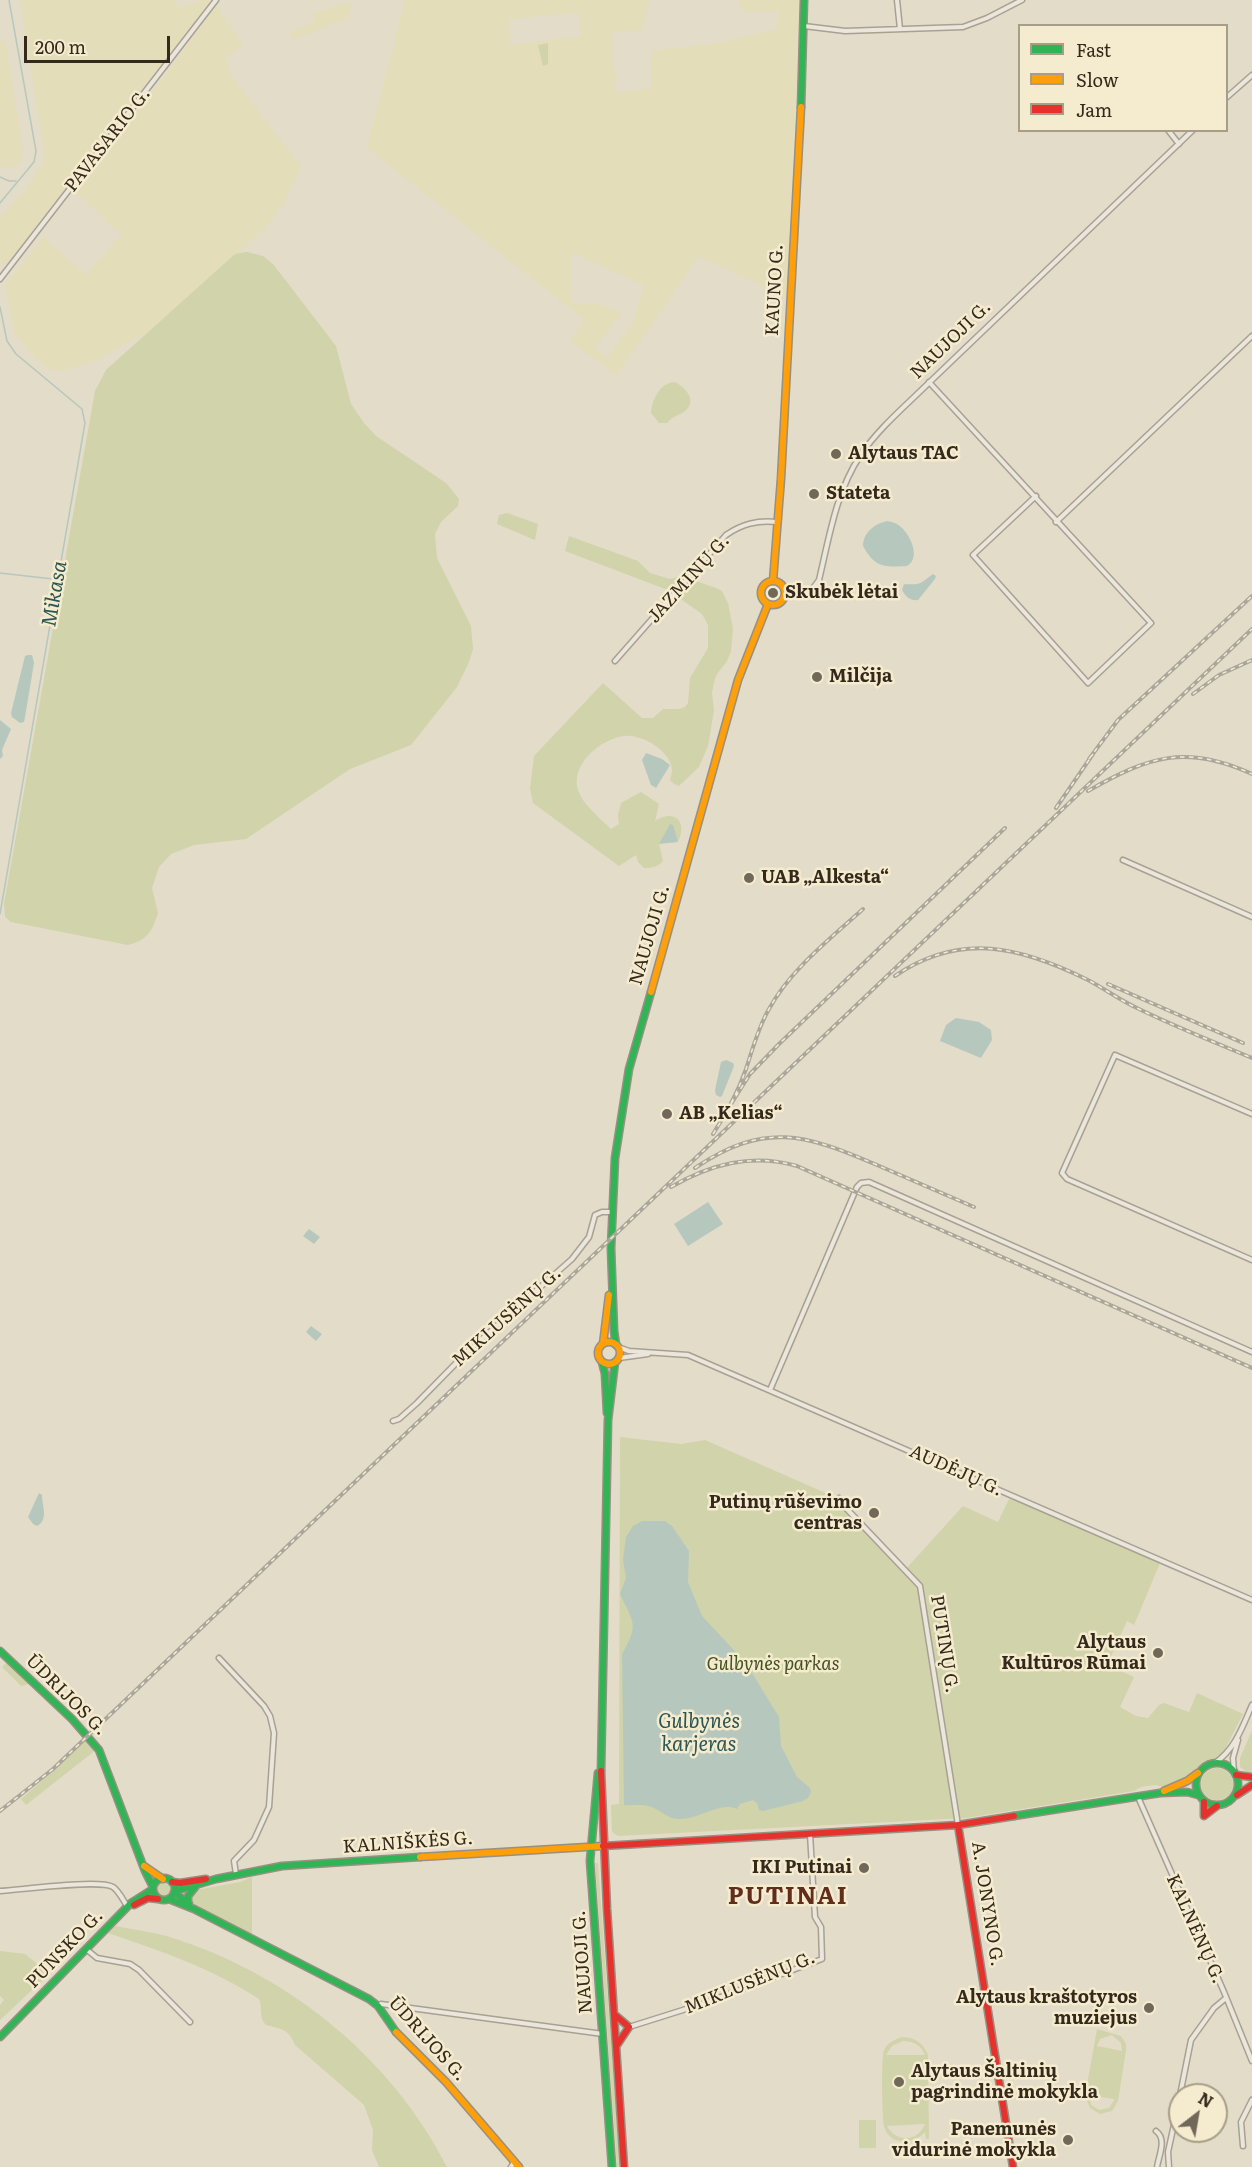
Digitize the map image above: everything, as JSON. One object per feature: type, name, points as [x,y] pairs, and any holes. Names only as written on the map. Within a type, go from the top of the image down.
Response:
[{"type":"main road","name":"KAUNO G.","points":[[773,581],[804,0]]},
{"type":"main road","points":[[773,581],[782,585],[784,594],[778,603],[768,604],[762,599],[761,588],[773,581]]},
{"type":"main road","name":"NAUJOJI G.","points":[[603,1344],[610,1285],[611,1212],[617,1133],[634,1046],[738,680],[768,604]]},
{"type":"main road","name":"NAUJOJI G.","points":[[610,1285],[617,1346]]},
{"type":"main road","points":[[609,1343],[617,1346],[620,1353],[617,1360],[608,1364],[602,1362],[598,1352],[603,1344],[609,1343]]},
{"type":"main road","name":"NAUJOJI G.","points":[[617,1360],[608,1420],[600,1756],[603,1846],[624,2167]]},
{"type":"main road","name":"NAUJOJI G.","points":[[602,1362],[608,1420]]},
{"type":"main road","name":"ŪDRIJOS G.","points":[[0,1651],[72,1719],[99,1750],[153,1888]]},
{"type":"main road","name":"NAUJOJI G.","points":[[600,1756],[591,1861],[612,2167]]},
{"type":"main road","points":[[1160,1793],[1187,1781],[1205,1766],[1215,1763],[1226,1765],[1235,1773],[1252,1777]]},
{"type":"main road","points":[[1198,1773],[1195,1784],[1198,1795],[1204,1802],[1217,1806]]},
{"type":"main road","points":[[1233,1798],[1238,1787],[1235,1773]]},
{"type":"main road","points":[[1204,1802],[1202,1810],[1204,1816],[1217,1806],[1226,1804],[1252,1785]]},
{"type":"main road","points":[[603,1846],[958,1825],[1160,1793],[1187,1792],[1198,1795]]},
{"type":"main road","name":"A. JONYNO G.","points":[[958,1825],[1013,2167]]},
{"type":"main road","name":"KALNIŠKĖS G.","points":[[175,1892],[236,1874],[282,1866],[603,1846]]},
{"type":"main road","points":[[143,1864],[172,1882],[175,1892],[169,1899]]},
{"type":"main road","name":"PUNSKO G.","points":[[0,2037],[131,1903],[163,1878]]},
{"type":"main road","name":"KALNIŠKĖS G.","points":[[172,1882],[216,1879]]},
{"type":"main road","points":[[188,1903],[190,1892],[198,1885]]},
{"type":"main road","points":[[153,1888],[154,1894],[159,1899]]},
{"type":"main road","name":"ŪDRIJOS G.","points":[[175,1892],[195,1909]]},
{"type":"main road","name":"PUNSKO G.","points":[[128,1907],[148,1898],[169,1899]]},
{"type":"main road","name":"ŪDRIJOS G.","points":[[169,1899],[195,1909],[363,1995],[378,2006],[398,2035],[440,2076],[515,2165]]},
{"type":"main road","points":[[614,2015],[629,2027],[617,2045]]},
{"type":"street","name":"PAVASARIO G.","points":[[0,279],[216,0]]},
{"type":"street","points":[[897,0],[900,29]]},
{"type":"street","points":[[804,26],[845,31],[963,27],[987,18],[1022,0]]},
{"type":"street","points":[[1228,97],[1252,75]]},
{"type":"street","points":[[1170,132],[1179,144]]},
{"type":"street","name":"NAUJOJI G.","points":[[784,594],[807,596],[819,580],[843,489],[867,447],[929,382],[1191,132]]},
{"type":"street","points":[[1056,522],[1252,336]]},
{"type":"street","points":[[929,382],[1036,496],[1056,522],[1151,623],[1088,683],[973,555],[1036,496]]},
{"type":"street","name":"JAZMINŲ G.","points":[[615,661],[726,535],[737,527],[751,523],[777,522]]},
{"type":"street","points":[[1123,860],[1252,917]]},
{"type":"street","points":[[1252,1114],[1115,1055],[1062,1173],[1067,1179],[1252,1260]]},
{"type":"street","points":[[770,1390],[857,1187],[861,1183],[869,1182],[1252,1352]]},
{"type":"street","name":"MIKLUSĖNŲ G.","points":[[393,1421],[399,1419],[466,1353],[572,1259],[589,1237],[595,1215],[611,1212]]},
{"type":"street","name":"AUDĖJŲ G.","points":[[617,1346],[629,1351],[688,1355],[1252,1600]]},
{"type":"street","name":"AUDĖJŲ G.","points":[[617,1360],[658,1353]]},
{"type":"street","name":"PUTINŲ G.","points":[[839,1498],[920,1586],[958,1825]]},
{"type":"street","points":[[219,1658],[264,1706],[270,1716],[274,1733],[269,1807],[254,1840],[234,1861],[236,1874]]},
{"type":"street","points":[[1215,1763],[1227,1755],[1252,1705]]},
{"type":"street","points":[[1235,1773],[1233,1758],[1238,1737]]},
{"type":"street","name":"KALNĖNŲ G.","points":[[1138,1797],[1252,2061]]},
{"type":"street","name":"MIKLUSĖNŲ G.","points":[[629,2027],[702,2004],[822,1959],[821,1927],[815,1917],[810,1833]]},
{"type":"street","points":[[0,1890],[77,1885],[110,1886],[117,1891],[128,1907]]},
{"type":"street","points":[[85,1949],[97,1958],[130,1964],[140,1970],[190,2022]]},
{"type":"street","points":[[1183,2083],[1191,2040],[1214,2008],[1226,1998]]},
{"type":"street","points":[[378,2006],[381,2004],[604,2034]]},
{"type":"street","points":[[1243,2146],[1242,2122],[1252,2100]]},
{"type":"street","points":[[1156,2131],[1161,2135],[1162,2141],[1157,2167]]},
{"type":"street","points":[[1169,2167],[1170,2143]]},
{"type":"shaded area","points":[[20,0],[174,0],[178,8],[202,0],[211,0],[9,261],[3,265],[0,262],[0,217],[24,192],[45,159]]},
{"type":"shaded area","points":[[405,0],[650,0],[642,30],[612,33],[616,92],[652,89],[651,51],[715,44],[775,30],[779,11],[743,12],[738,0],[801,0],[786,297],[699,256],[617,375],[570,341],[585,320],[367,148]],"holes":[[[578,13],[581,36],[510,45],[508,19]],[[571,252],[645,286],[635,313],[635,320],[607,358],[594,348],[622,313],[598,304],[571,304]]]},
{"type":"shaded area","points":[[352,1],[348,18],[293,40],[290,32],[314,23],[313,14]]},
{"type":"shaded area","points":[[217,6],[243,46],[226,58],[231,75],[301,166],[283,205],[266,227],[151,330],[99,359],[63,371],[52,370],[35,358],[15,335],[5,285],[43,237],[86,275],[121,235],[77,193]]},
{"type":"shaded area","points":[[5,41],[23,149],[21,162],[14,167],[5,168],[0,167],[0,42]]},
{"type":"green space","points":[[548,43],[548,64],[543,66],[538,45]]},
{"type":"green space","points":[[247,252],[263,256],[273,264],[336,346],[351,404],[364,423],[376,436],[446,483],[459,499],[458,506],[441,522],[435,534],[437,558],[471,626],[473,649],[469,662],[457,687],[411,745],[350,769],[246,839],[194,845],[171,854],[159,867],[152,888],[158,913],[156,919],[148,934],[140,940],[128,945],[11,922],[5,917],[4,904],[95,391],[106,370],[235,254]]},
{"type":"green space","points":[[674,382],[688,393],[690,405],[667,423],[659,423],[651,413],[653,403],[660,389]]},
{"type":"green space","points":[[507,513],[538,524],[535,540],[497,524],[499,515]]},
{"type":"green space","points":[[569,536],[638,561],[650,573],[670,579],[681,576],[716,588],[722,591],[728,603],[733,629],[731,651],[714,682],[712,693],[714,710],[708,746],[699,767],[679,786],[674,784],[670,780],[671,764],[662,751],[644,739],[624,736],[606,742],[597,748],[578,771],[580,796],[611,829],[619,824],[618,815],[621,803],[641,792],[659,804],[655,821],[668,816],[678,819],[681,835],[678,842],[676,838],[659,844],[663,861],[657,866],[644,868],[638,862],[636,855],[619,866],[533,803],[530,789],[534,756],[603,683],[642,718],[653,718],[663,709],[685,707],[688,703],[690,678],[708,648],[708,625],[702,614],[668,590],[565,551]]},
{"type":"green space","name":"Gulbynės parkas","points":[[620,1437],[681,1444],[705,1440],[830,1495],[904,1571],[963,1506],[998,1522],[1010,1497],[1160,1563],[1134,1625],[1127,1621],[1107,1665],[1134,1677],[1120,1707],[1136,1716],[1148,1718],[1159,1705],[1164,1703],[1189,1712],[1197,1693],[1243,1714],[1222,1755],[1172,1786],[1141,1787],[1134,1791],[966,1818],[618,1836],[612,1832],[611,1805],[619,1804]]},
{"type":"green space","points":[[7,1662],[29,1684],[21,1686],[2,1667]]},
{"type":"green space","points":[[1252,1730],[1252,1772],[1247,1772],[1240,1767],[1240,1758]]},
{"type":"green space","points":[[87,1738],[95,1748],[92,1753],[26,1805],[21,1799]]},
{"type":"green space","points":[[1217,1768],[1229,1772],[1233,1784],[1229,1796],[1217,1800],[1205,1796],[1201,1784],[1205,1772]]},
{"type":"green space","points":[[595,1863],[598,1863],[620,2167],[617,2167]]},
{"type":"green space","points":[[252,1877],[252,1935],[192,1904],[191,1897],[196,1890],[240,1882]]},
{"type":"green space","points":[[164,1882],[169,1884],[171,1889],[169,1894],[164,1896],[159,1894],[157,1889],[159,1884]]},
{"type":"green space","points":[[115,1926],[174,1938],[223,1957],[263,1977],[301,2001],[336,2028],[399,2092],[425,2128],[447,2167],[379,2167],[372,2150],[373,2130],[364,2105],[295,2045],[287,2033],[266,2025],[262,2019],[259,1999],[204,1969],[108,1933]]},
{"type":"green space","points":[[0,1951],[25,1954],[48,1975],[0,2020],[0,2005],[4,2000],[0,1996]]},
{"type":"green space","points":[[1097,2029],[1121,2036],[1126,2044],[1126,2050],[1118,2101],[1112,2111],[1100,2114],[1090,2108],[1085,2096]],"holes":[[[1112,2035],[1121,2043],[1122,2051],[1097,2046],[1100,2039]],[[1089,2095],[1114,2099],[1114,2100],[1109,2108],[1099,2110],[1091,2105]]]},
{"type":"green space","points":[[903,2037],[918,2042],[928,2055],[929,2139],[926,2139],[925,2132],[908,2141],[896,2140],[887,2133],[884,2126],[882,2087],[884,2050],[892,2041]],"holes":[[[903,2041],[916,2044],[925,2055],[886,2055],[892,2046]],[[925,2124],[917,2134],[907,2138],[901,2138],[891,2132],[887,2126]]]},
{"type":"green space","points":[[859,2120],[876,2120],[876,2148],[859,2148]]},
{"type":"water","points":[[887,521],[905,531],[911,541],[914,553],[907,566],[881,565],[872,559],[863,546],[863,541],[870,530]]},
{"type":"water","points":[[933,574],[936,576],[935,579],[918,600],[905,595],[902,590],[904,584],[920,583]]},
{"type":"water","points":[[32,655],[34,663],[24,722],[20,723],[12,717],[11,713],[25,656]]},
{"type":"water","points":[[0,720],[11,729],[0,759]]},
{"type":"water","points":[[646,753],[670,765],[656,788],[651,785],[642,760]]},
{"type":"water","points":[[670,824],[673,825],[678,842],[659,844]]},
{"type":"water","points":[[956,1018],[979,1022],[991,1030],[992,1040],[981,1058],[940,1041],[946,1025]]},
{"type":"water","points":[[726,1060],[734,1066],[720,1097],[716,1095],[715,1090],[721,1062]]},
{"type":"water","points":[[708,1202],[723,1224],[688,1246],[674,1224]]},
{"type":"water","points":[[309,1229],[320,1237],[314,1244],[303,1236]]},
{"type":"water","points":[[311,1326],[322,1334],[316,1341],[306,1332]]},
{"type":"water","points":[[39,1493],[42,1495],[44,1516],[37,1526],[28,1517]]},
{"type":"water","name":"Gulbynės karjeras","points":[[642,1521],[665,1521],[672,1526],[689,1551],[688,1582],[702,1616],[746,1663],[779,1717],[781,1746],[797,1777],[810,1788],[808,1798],[803,1801],[763,1811],[759,1810],[757,1803],[753,1800],[740,1804],[737,1809],[724,1807],[686,1819],[670,1817],[648,1806],[624,1805],[622,1654],[631,1636],[633,1624],[620,1594],[626,1578],[623,1560],[626,1537],[633,1526]]},
{"type":"waterway","name":"Mikasa","points":[[0,203],[34,162],[36,151],[9,0]]},
{"type":"waterway","points":[[0,177],[16,181]]},
{"type":"waterway","name":"Mikasa","points":[[0,307],[7,341],[16,354],[82,409],[85,423],[0,914]]},
{"type":"waterway","points":[[0,573],[53,579],[58,577]]},
{"type":"railway","points":[[1089,759],[1118,720],[1252,596]]},
{"type":"railway","points":[[0,1811],[53,1769],[1252,629]]},
{"type":"railway","points":[[1193,694],[1219,675],[1252,660]]},
{"type":"railway","points":[[1056,808],[1093,754]]},
{"type":"railway","points":[[1088,791],[1130,769],[1168,758],[1207,759],[1252,774]]},
{"type":"railway","points":[[731,1104],[750,1074],[779,1044],[1005,828]]},
{"type":"railway","points":[[713,1134],[735,1094],[762,1023],[778,994],[812,955],[863,909]]},
{"type":"railway","points":[[895,976],[919,962],[944,953],[967,949],[1015,952],[1039,959],[1088,980],[1153,1016],[1252,1058]]},
{"type":"railway","points":[[1108,984],[1243,1043]]},
{"type":"railway","points":[[695,1168],[743,1143],[764,1138],[785,1137],[806,1140],[851,1154],[974,1207]]},
{"type":"railway","points":[[671,1187],[701,1172],[732,1163],[764,1161],[797,1166],[1252,1368]]},
{"type":"traffic: fast","points":[[801,107],[804,0]]},
{"type":"traffic: fast","points":[[616,1345],[611,1248],[615,1158],[629,1069],[651,992]]},
{"type":"traffic: fast","points":[[602,1362],[605,1374],[607,1413]]},
{"type":"traffic: fast","points":[[601,1771],[608,1420],[615,1362]]},
{"type":"traffic: fast","points":[[0,1651],[72,1719],[99,1750],[153,1887]]},
{"type":"traffic: fast","points":[[1217,1763],[1225,1764],[1232,1769],[1237,1776],[1238,1784],[1237,1792],[1232,1799],[1225,1804],[1217,1805],[1209,1804],[1202,1799],[1197,1792],[1196,1784],[1197,1776],[1202,1769],[1209,1764],[1217,1763]]},
{"type":"traffic: fast","points":[[598,1773],[590,1861],[612,2167]]},
{"type":"traffic: fast","points":[[1014,1816],[1160,1793],[1187,1792],[1198,1795]]},
{"type":"traffic: fast","points":[[175,1891],[216,1879],[282,1866],[420,1857]]},
{"type":"traffic: fast","points":[[164,1878],[172,1881],[175,1889],[172,1897],[164,1900],[156,1897],[153,1889],[156,1881],[164,1878]]},
{"type":"traffic: fast","points":[[188,1903],[188,1896],[196,1886]]},
{"type":"traffic: fast","points":[[0,2037],[131,1903],[153,1889]]},
{"type":"traffic: fast","points":[[174,1892],[189,1904]]},
{"type":"traffic: fast","points":[[169,1899],[194,1909],[369,1999],[378,2006],[396,2032]]},
{"type":"traffic: slow","points":[[773,581],[781,479],[801,107]]},
{"type":"traffic: slow","points":[[773,581],[778,582],[784,588],[785,593],[784,598],[778,604],[773,605],[768,604],[762,598],[761,593],[762,588],[768,582],[773,581]]},
{"type":"traffic: slow","points":[[651,992],[738,680],[768,604]]},
{"type":"traffic: slow","points":[[603,1344],[609,1295]]},
{"type":"traffic: slow","points":[[609,1342],[617,1345],[620,1353],[617,1361],[609,1364],[601,1361],[598,1353],[601,1345],[609,1342]]},
{"type":"traffic: slow","points":[[1164,1791],[1187,1781],[1198,1773]]},
{"type":"traffic: slow","points":[[420,1857],[603,1846]]},
{"type":"traffic: slow","points":[[144,1866],[163,1879]]},
{"type":"traffic: slow","points":[[396,2032],[446,2082],[519,2167]]},
{"type":"traffic: jam","points":[[601,1771],[607,1909],[624,2167]]},
{"type":"traffic: jam","points":[[1236,1775],[1252,1777]]},
{"type":"traffic: jam","points":[[1237,1795],[1252,1785]]},
{"type":"traffic: jam","points":[[1204,1802],[1204,1816],[1217,1806]]},
{"type":"traffic: jam","points":[[603,1846],[958,1825],[1014,1816]]},
{"type":"traffic: jam","points":[[958,1825],[1013,2167]]},
{"type":"traffic: jam","points":[[172,1882],[206,1879]]},
{"type":"traffic: jam","points":[[134,1905],[148,1898],[158,1899]]},
{"type":"traffic: jam","points":[[615,2015],[629,2027],[617,2045]]},
{"type":"place","name":"Alytaus TAC","points":[[836,454]]},
{"type":"place","name":"Stateta","points":[[814,494]]},
{"type":"place","name":"Skubėk lėtai","points":[[773,593]]},
{"type":"place","name":"Milčija","points":[[817,677]]},
{"type":"place","name":"UAB „Alkesta“","points":[[749,878]]},
{"type":"place","name":"AB „Kelias“","points":[[667,1114]]},
{"type":"place","name":"Putinų rūševimo centras","points":[[874,1513]]},
{"type":"place","name":"Alytaus Kultūros Rūmai","points":[[1158,1653]]},
{"type":"place","name":"IKI Putinai","points":[[864,1868]]},
{"type":"place","name":"Alytaus kraštotyros muziejus","points":[[1149,2008]]},
{"type":"place","name":"Alytaus Šaltinių pagrindinė mokykla","points":[[899,2082]]},
{"type":"place","name":"Panemunės vidurinė mokykla","points":[[1068,2140]]},
{"type":"district","name":"PUTINAI","points":[[788,1897]]}]
